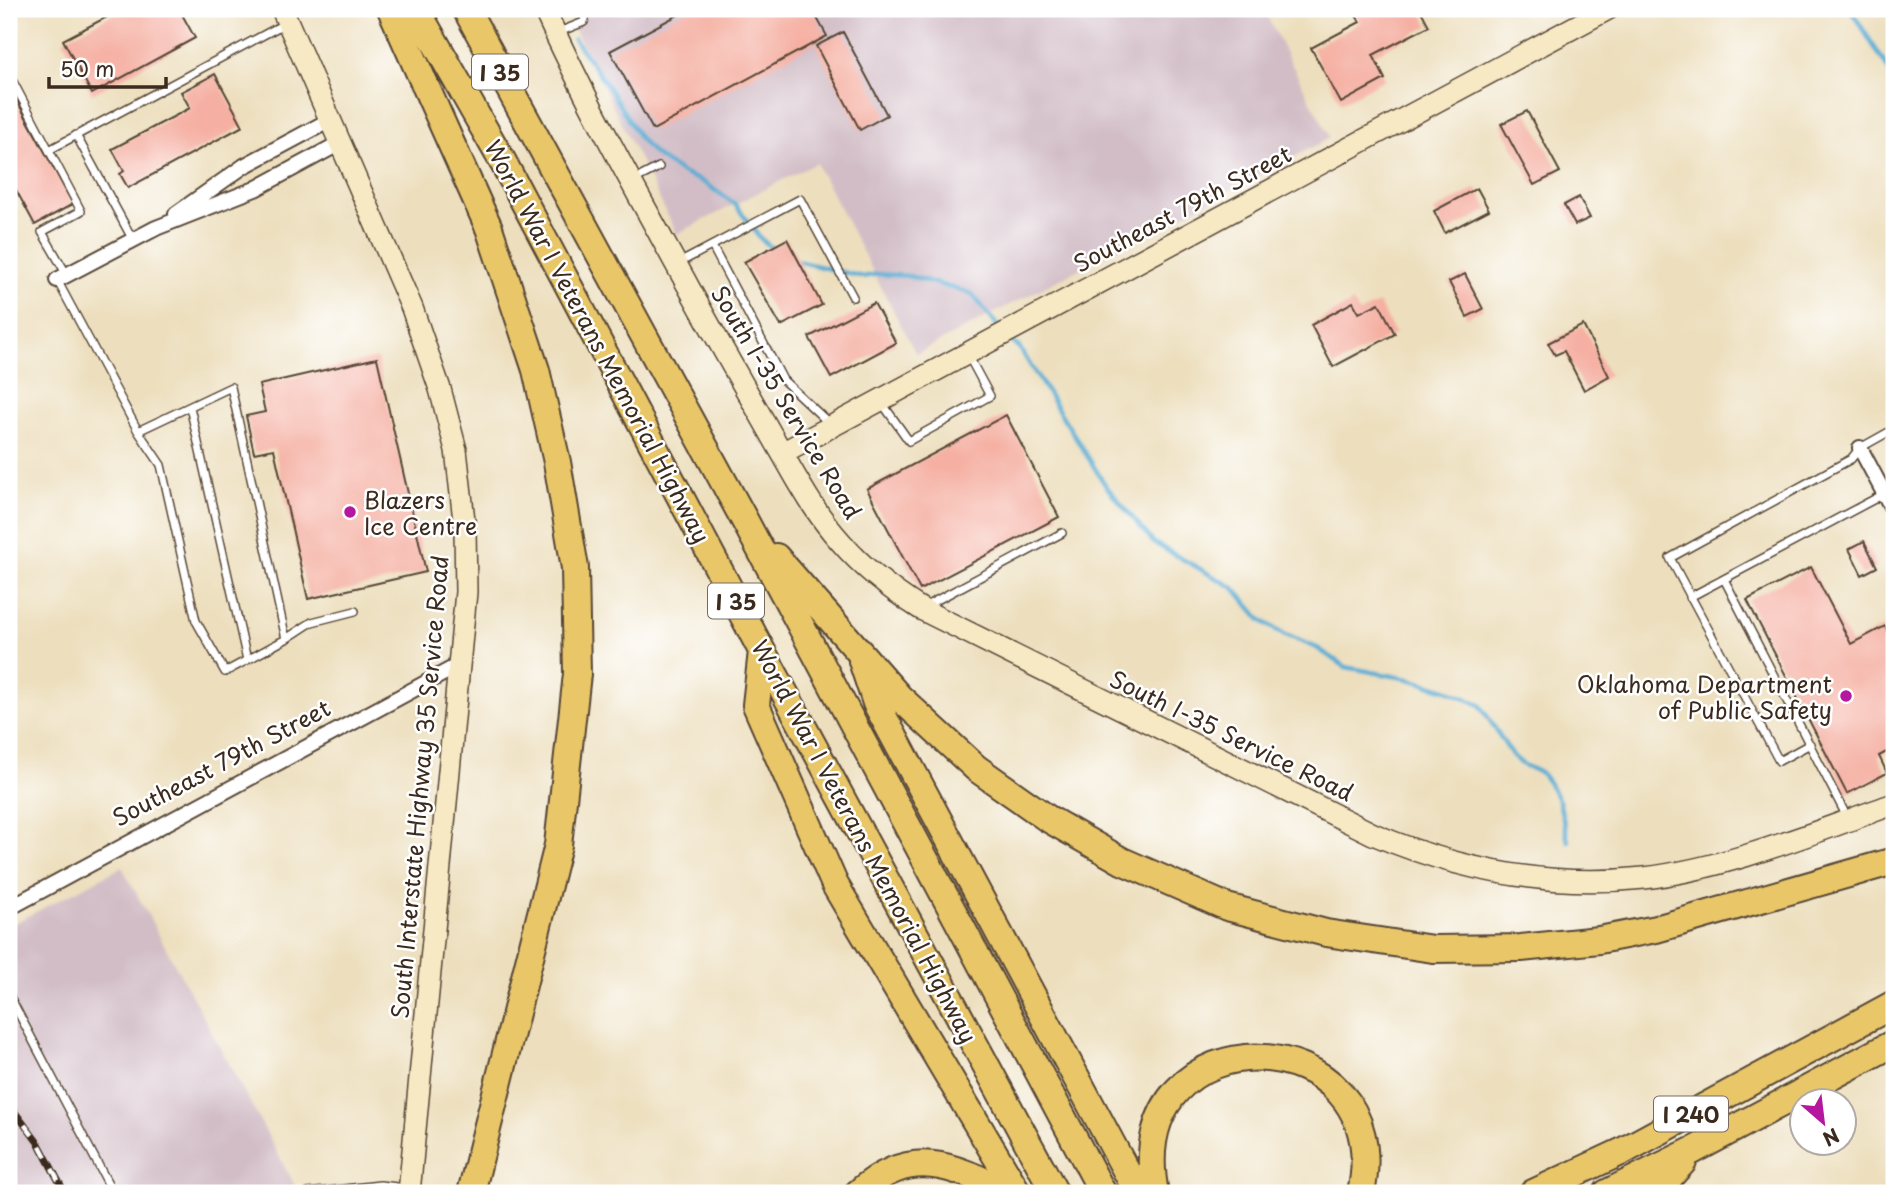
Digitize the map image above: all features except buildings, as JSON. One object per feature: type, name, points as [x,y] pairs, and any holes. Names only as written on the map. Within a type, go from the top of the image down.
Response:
[{"type":"highway","points":[[391,9],[489,228],[536,370],[557,462],[575,568],[578,674],[558,845],[471,1193]]},
{"type":"highway","name":"World War I Veterans Memorial Highway","points":[[416,9],[503,162],[762,651],[1055,1193]]},
{"type":"highway","name":"World War I Veterans Memorial Highway","points":[[466,9],[745,521],[1102,1193]]},
{"type":"highway","points":[[745,521],[899,697],[976,768],[1047,818],[1122,861],[1227,907],[1326,933],[1433,950],[1521,948],[1599,940],[1656,929],[1894,861]]},
{"type":"highway","points":[[762,651],[756,705],[835,884],[1018,1193]]},
{"type":"highway","points":[[860,653],[876,704],[1138,1193]]},
{"type":"highway","name":"I 240","points":[[1533,1193],[1623,1151],[1894,1004]]},
{"type":"highway","name":"I 240","points":[[1607,1193],[1694,1150],[1894,1043]]},
{"type":"highway","points":[[1155,1193],[1151,1146],[1155,1129],[1171,1099],[1183,1086],[1215,1066],[1251,1056],[1285,1059],[1304,1066],[1321,1076],[1336,1090],[1348,1105],[1364,1142],[1365,1176],[1361,1193]]},
{"type":"highway","points":[[1655,1193],[1694,1150]]},
{"type":"highway","points":[[858,1193],[888,1173],[902,1168],[932,1165],[961,1170],[1009,1193]]},
{"type":"street","name":"South I-35 Service Road","points":[[544,9],[676,265],[817,512],[840,541],[895,593],[921,609],[1373,834],[1407,848],[1471,867],[1546,880],[1643,878],[1707,866],[1894,804]]},
{"type":"street","name":"Southeast 79th Street","points":[[782,453],[1608,9]]},
{"type":"street","points":[[62,278],[156,228],[255,189],[340,143],[285,15]]},
{"type":"street","points":[[156,228],[244,166],[330,120]]},
{"type":"street","name":"South Interstate Highway 35 Service Road","points":[[340,143],[412,308],[440,389],[456,450],[466,528],[466,592],[409,1191]]},
{"type":"street","points":[[1860,448],[1894,512]]},
{"type":"street","name":"Southeast 79th Street","points":[[9,908],[459,665]]},
{"type":"lane","points":[[555,34],[584,22],[580,9]]},
{"type":"lane","points":[[49,150],[285,15]]},
{"type":"lane","points":[[10,76],[81,211],[43,232],[62,278],[138,431],[160,465],[196,621],[225,673],[312,622],[355,611]]},
{"type":"lane","points":[[76,135],[133,240]]},
{"type":"lane","points":[[632,182],[659,167]]},
{"type":"lane","points":[[676,265],[800,199],[853,297]]},
{"type":"lane","points":[[712,246],[783,380],[831,426]]},
{"type":"lane","points":[[880,400],[909,441],[990,396],[967,353]]},
{"type":"lane","points":[[138,431],[231,387],[286,639]]},
{"type":"lane","points":[[190,407],[247,660]]},
{"type":"lane","points":[[1810,744],[1779,761],[1670,558],[1851,459],[1860,448],[1894,429]]},
{"type":"lane","points":[[1690,597],[1885,493]]},
{"type":"lane","points":[[921,609],[1062,533]]},
{"type":"lane","points":[[1724,579],[1849,820]]},
{"type":"lane","points":[[9,995],[113,1193]]},
{"type":"lane","points":[[308,1193],[380,1185],[409,1191]]},
{"type":"shaded area","points":[[564,9],[1263,9],[1330,138],[916,354],[816,163],[677,234]]},
{"type":"shaded area","points":[[122,867],[299,1193],[9,1193],[9,926]]},
{"type":"waterway","points":[[1850,9],[1894,78]]},
{"type":"waterway","points":[[574,39],[609,88],[640,139],[655,155],[735,204],[761,239],[773,249]]},
{"type":"waterway","points":[[797,261],[863,277],[878,274],[909,276],[972,294],[1000,329]]},
{"type":"waterway","points":[[1008,339],[1019,347],[1106,486],[1154,543],[1234,588],[1261,620],[1281,633],[1317,648],[1346,667],[1409,679],[1450,691],[1480,705],[1512,755],[1522,764],[1541,773],[1550,785],[1559,801],[1568,841]]},
{"type":"railway","points":[[9,1104],[39,1144],[65,1193]]},
{"type":"place","name":"Blazers Ice Centre","points":[[350,512]]},
{"type":"place","name":"Oklahoma Department of Public Safety","points":[[1846,696]]}]
